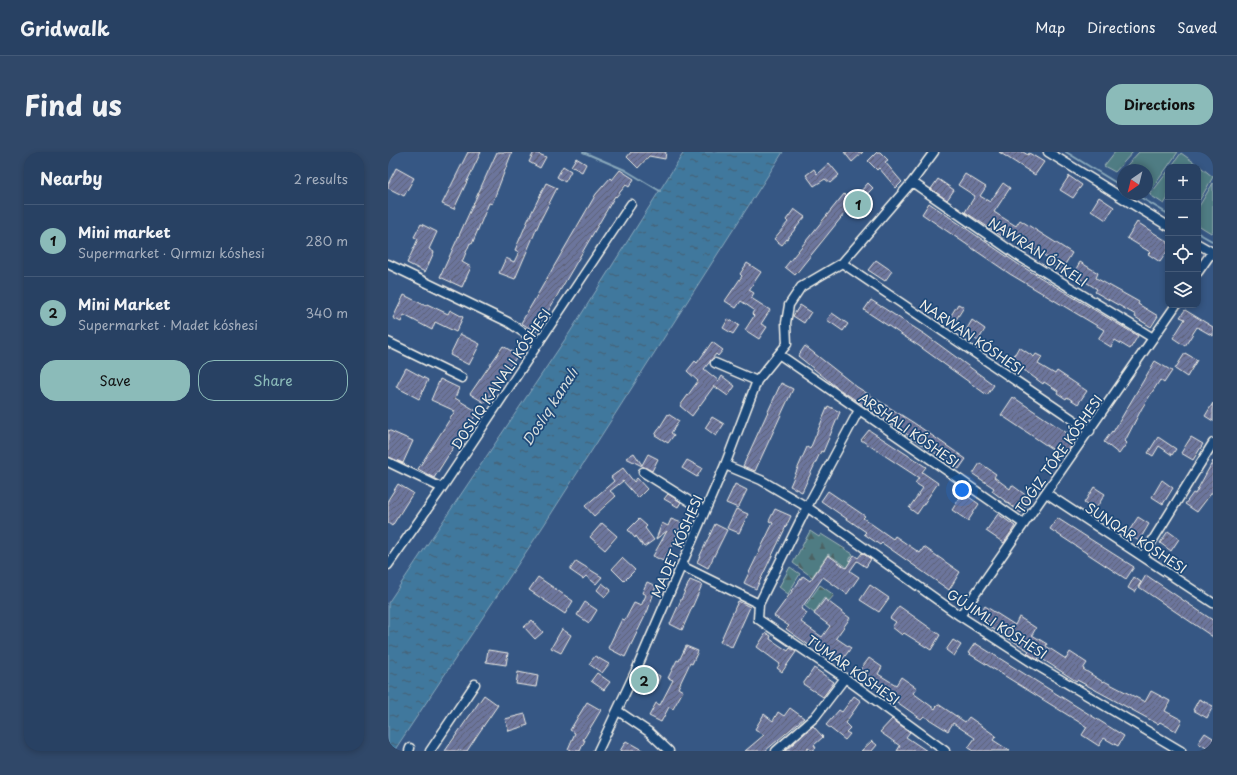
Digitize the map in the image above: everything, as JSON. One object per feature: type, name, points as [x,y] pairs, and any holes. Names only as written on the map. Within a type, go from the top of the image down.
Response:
[{"type":"street","points":[[934,152],[912,182],[842,263],[801,287],[789,305],[786,323],[787,344],[780,355],[1024,524]]},
{"type":"street","points":[[1048,152],[1165,224]]},
{"type":"street","name":"NAWRAN ÓTKELI","points":[[912,182],[1017,254],[1153,338]]},
{"type":"street","points":[[388,565],[540,343],[631,204]]},
{"type":"street","points":[[1201,246],[1212,252],[1201,268]]},
{"type":"street","name":"NARWAN KÓSHESI","points":[[842,263],[1090,431]]},
{"type":"street","points":[[388,264],[508,322],[540,343]]},
{"type":"street","points":[[960,616],[1090,431],[1174,308]]},
{"type":"street","points":[[388,342],[462,378]]},
{"type":"street","name":"MADET KÓSHESI","points":[[598,751],[618,711],[682,566],[725,465],[757,381],[780,355]]},
{"type":"street","points":[[715,363],[757,381]]},
{"type":"street","points":[[682,566],[759,604],[807,507],[859,410]]},
{"type":"street","points":[[1142,556],[1213,443]]},
{"type":"street","points":[[388,462],[442,488]]},
{"type":"street","name":"GÚJIMLI KÓSHESI","points":[[725,465],[761,480],[807,507],[960,616],[1031,662],[1181,751]]},
{"type":"street","points":[[643,472],[705,511]]},
{"type":"street","name":"SUNQAR KÓSHESI","points":[[1046,493],[1213,603]]},
{"type":"street","name":"TUMAR KÓSHESI","points":[[759,604],[758,619],[845,678],[942,750]]},
{"type":"street","points":[[776,751],[815,717],[845,678]]},
{"type":"street","points":[[430,751],[475,684]]},
{"type":"street","points":[[618,711],[649,732],[669,751]]},
{"type":"green space","points":[[1115,152],[1133,152],[1122,164],[1117,164],[1117,170],[1115,172],[1104,166]]},
{"type":"green space","points":[[1139,152],[1178,152],[1170,164],[1165,164],[1165,170],[1153,187],[1153,164],[1128,164]]},
{"type":"green space","points":[[1181,153],[1195,163],[1194,164],[1173,164]]},
{"type":"green space","points":[[1201,167],[1213,177],[1201,198]]},
{"type":"green space","points":[[1165,175],[1164,204],[1153,197],[1153,191]]},
{"type":"green space","points":[[1213,183],[1213,230],[1211,233],[1201,227],[1201,203]]},
{"type":"green space","points":[[810,531],[819,537],[821,534],[853,554],[849,560],[853,563],[850,569],[828,554],[812,577],[793,563]]},
{"type":"green space","points":[[790,567],[800,574],[788,594],[779,587]]},
{"type":"green space","points":[[820,585],[834,595],[829,601],[824,598],[814,613],[805,606]]},
{"type":"water","name":"Doslıq kanalı","points":[[684,152],[783,152],[544,525],[394,751],[388,751],[388,603],[570,332]]},
{"type":"building","points":[[468,152],[481,152],[454,209],[442,204]]},
{"type":"building","points":[[497,152],[512,152],[492,204],[489,203],[472,244],[470,243],[462,262],[471,267],[462,287],[440,277]]},
{"type":"building","points":[[534,152],[546,157],[540,168],[529,162]]},
{"type":"building","points":[[631,152],[666,152],[665,159],[649,156],[638,168],[627,157]]},
{"type":"building","points":[[844,152],[863,152],[852,162]]},
{"type":"building","points":[[877,152],[880,152],[888,160],[885,162],[902,182],[896,188],[879,168],[877,170],[868,161]]},
{"type":"building","points":[[999,152],[1023,152],[1028,155],[1029,153],[1044,162],[1035,175]]},
{"type":"building","points":[[576,158],[586,164],[582,172],[571,166]]},
{"type":"building","points":[[829,163],[839,175],[830,183],[825,179],[814,186],[806,175],[814,169],[817,174]]},
{"type":"building","points":[[563,166],[571,171],[565,182],[557,177]]},
{"type":"building","points":[[396,168],[414,178],[404,196],[388,188],[388,184]]},
{"type":"building","points":[[620,170],[634,179],[629,187],[626,185],[616,197],[615,196],[536,332],[521,323],[596,194],[610,178],[612,180]]},
{"type":"building","points":[[965,174],[986,187],[980,196],[990,202],[1003,183],[1010,188],[994,212],[1016,226],[1020,220],[1072,253],[1061,271],[1049,263],[1051,260],[1007,231],[1003,237],[965,212],[975,196],[958,185]]},
{"type":"building","points":[[1069,176],[1082,185],[1073,198],[1060,190]]},
{"type":"building","points":[[938,179],[954,190],[947,200],[931,189]]},
{"type":"building","points":[[546,183],[557,188],[540,221],[515,279],[499,273],[506,258],[514,262],[519,252],[515,250]]},
{"type":"building","points":[[868,183],[873,188],[864,197],[860,192]]},
{"type":"building","points":[[844,194],[853,203],[795,275],[785,267]]},
{"type":"building","points":[[1099,197],[1114,207],[1106,220],[1091,210]]},
{"type":"building","points":[[929,203],[1018,264],[1138,336],[1130,349],[1115,340],[1111,347],[1098,339],[1104,330],[1010,274],[922,214]]},
{"type":"building","points":[[794,209],[805,217],[782,245],[774,239],[788,222],[786,220]]},
{"type":"building","points":[[1137,222],[1165,240],[1165,254],[1160,262],[1148,254],[1150,252],[1127,238]]},
{"type":"building","points":[[421,224],[437,232],[429,249],[434,252],[425,272],[407,263],[418,239],[414,237]]},
{"type":"building","points":[[876,260],[892,271],[885,281],[868,270]]},
{"type":"building","points":[[1080,262],[1098,273],[1096,278],[1139,302],[1138,304],[1158,316],[1151,327],[1135,317],[1136,315],[1095,292],[1097,289],[1073,274]]},
{"type":"building","points":[[747,263],[761,272],[749,290],[754,293],[751,298],[770,310],[761,324],[767,327],[759,339],[745,330],[754,316],[752,314],[754,310],[741,301],[736,308],[725,301],[742,276],[740,274]]},
{"type":"building","points":[[404,295],[426,306],[427,304],[448,314],[450,310],[463,317],[456,332],[435,322],[432,330],[404,315],[401,322],[393,318]]},
{"type":"building","points":[[871,300],[926,335],[994,385],[987,395],[919,346],[864,310]]},
{"type":"building","points":[[958,304],[964,307],[952,326],[947,322]]},
{"type":"building","points":[[800,305],[811,312],[804,323],[793,316]]},
{"type":"building","points":[[1185,310],[1213,327],[1213,336],[1197,327],[1185,346],[1173,338],[1185,319],[1180,317]]},
{"type":"building","points":[[832,313],[848,324],[843,331],[827,320]]},
{"type":"building","points":[[728,319],[739,325],[733,334],[723,328]]},
{"type":"building","points":[[972,320],[985,329],[978,341],[965,332]]},
{"type":"building","points":[[460,334],[480,344],[469,365],[450,355]]},
{"type":"building","points":[[712,342],[723,350],[718,356],[716,354],[704,369],[719,381],[722,376],[735,386],[728,396],[714,386],[692,416],[680,406],[698,381],[687,371],[695,361],[697,363]]},
{"type":"building","points":[[503,346],[518,355],[485,403],[470,394]]},
{"type":"building","points":[[805,346],[857,387],[914,423],[966,459],[959,469],[836,387],[798,356]]},
{"type":"building","points":[[1019,347],[1034,357],[1036,354],[1042,357],[1038,364],[1055,374],[1057,371],[1087,391],[1078,404],[1067,397],[1066,399],[1057,393],[1058,391],[1044,382],[1043,384],[1013,362],[1014,360],[1012,359]]},
{"type":"building","points":[[1185,353],[1197,360],[1187,377],[1175,369]]},
{"type":"building","points":[[1155,361],[1172,371],[1164,383],[1160,380],[1142,408],[1125,441],[1127,443],[1119,454],[1104,442],[1112,431],[1113,432]]},
{"type":"building","points":[[406,368],[428,380],[419,399],[396,387]]},
{"type":"building","points":[[440,379],[459,388],[455,398],[478,412],[469,425],[468,424],[434,478],[418,469],[455,411],[431,400]]},
{"type":"building","points":[[781,383],[793,389],[755,471],[743,466]]},
{"type":"building","points":[[1013,397],[1076,439],[1064,457],[1001,415]]},
{"type":"building","points":[[1213,403],[1213,421],[1205,416]]},
{"type":"building","points":[[828,406],[840,412],[823,452],[821,451],[802,492],[790,486],[807,447],[810,449]]},
{"type":"building","points":[[668,414],[679,421],[671,433],[674,435],[668,443],[655,435]]},
{"type":"building","points":[[712,417],[724,424],[716,436],[705,428]]},
{"type":"building","points":[[388,430],[413,441],[403,463],[388,457]]},
{"type":"building","points":[[869,430],[926,467],[922,472],[938,483],[917,514],[909,508],[923,488],[915,483],[919,478],[861,440]]},
{"type":"building","points":[[1158,437],[1176,449],[1172,455],[1159,446],[1153,456],[1148,453]]},
{"type":"building","points":[[1191,437],[1203,444],[1193,460],[1181,453]]},
{"type":"building","points":[[634,453],[642,465],[648,454],[658,459],[652,471],[626,458]]},
{"type":"building","points":[[687,460],[702,468],[697,477],[682,468]]},
{"type":"building","points":[[1213,461],[1213,491],[1197,512],[1185,504],[1193,493],[1195,494]]},
{"type":"building","points":[[980,463],[996,474],[994,477],[1010,489],[1012,485],[1031,499],[1021,513],[992,491],[994,488],[973,474]]},
{"type":"building","points":[[623,468],[634,482],[637,478],[647,489],[638,498],[623,481],[610,491],[616,496],[594,516],[585,506],[614,481],[611,477]]},
{"type":"building","points":[[1162,480],[1173,488],[1163,504],[1152,497]]},
{"type":"building","points":[[398,484],[413,493],[392,526],[388,523],[388,500]]},
{"type":"building","points":[[735,484],[747,490],[738,508],[726,503]]},
{"type":"building","points":[[1094,487],[1105,494],[1095,510],[1084,503]]},
{"type":"building","points":[[828,491],[865,516],[863,518],[893,539],[895,536],[920,553],[924,547],[960,572],[949,590],[882,543],[880,545],[864,534],[866,532],[821,501]]},
{"type":"building","points":[[963,493],[979,504],[968,521],[952,510]]},
{"type":"building","points":[[668,494],[681,502],[678,507],[664,499]]},
{"type":"building","points":[[736,509],[748,514],[739,533],[727,528]]},
{"type":"building","points":[[775,509],[791,516],[756,589],[744,583],[773,523],[769,521]]},
{"type":"building","points":[[998,514],[1015,526],[1004,543],[986,531]]},
{"type":"building","points":[[1138,517],[1149,524],[1139,541],[1127,534]]},
{"type":"building","points":[[1057,518],[1134,567],[1126,579],[1050,529]]},
{"type":"building","points":[[639,519],[647,526],[645,528],[654,540],[644,547],[636,536],[635,538],[628,530]]},
{"type":"building","points":[[671,519],[682,523],[673,545],[663,561],[653,556],[667,531],[656,539],[662,523],[668,526]]},
{"type":"building","points":[[602,523],[617,536],[605,550],[590,537]]},
{"type":"building","points":[[715,524],[727,530],[708,568],[697,562]]},
{"type":"building","points":[[1168,531],[1179,539],[1171,551],[1160,543]]},
{"type":"building","points":[[862,553],[871,559],[866,567],[857,561],[850,571],[859,577],[847,594],[823,577],[801,609],[807,613],[801,622],[822,637],[830,626],[814,614],[825,599],[850,618],[836,638],[851,648],[842,660],[814,640],[810,646],[786,629],[789,626],[774,616],[803,576],[810,581],[828,555],[846,568],[854,555],[858,558]]},
{"type":"building","points":[[622,558],[635,570],[624,581],[612,569]]},
{"type":"building","points":[[576,561],[602,577],[596,584],[586,576],[583,579],[570,570]]},
{"type":"building","points":[[1146,575],[1213,620],[1213,637],[1139,587]]},
{"type":"building","points":[[538,577],[573,601],[565,614],[529,590]]},
{"type":"building","points":[[1134,577],[1141,582],[1135,592],[1128,588]]},
{"type":"building","points":[[690,580],[702,585],[682,630],[670,624]]},
{"type":"building","points":[[647,582],[656,586],[648,610],[625,657],[608,648],[622,619],[625,620],[634,603],[641,606],[646,595],[642,593]]},
{"type":"building","points":[[602,583],[611,590],[605,597],[597,590]]},
{"type":"building","points":[[870,585],[889,598],[879,612],[860,600]]},
{"type":"building","points":[[738,601],[750,607],[732,647],[720,642]]},
{"type":"building","points":[[585,602],[597,610],[589,623],[577,615]]},
{"type":"building","points":[[899,606],[940,635],[931,650],[904,633],[902,635],[892,627],[896,622],[890,618]]},
{"type":"building","points":[[985,606],[1015,625],[1019,617],[1036,628],[1032,635],[1047,644],[1046,646],[1066,659],[1070,652],[1087,663],[1083,669],[1103,682],[1104,681],[1145,702],[1151,691],[1170,701],[1165,711],[1182,720],[1176,731],[1160,722],[1158,724],[1077,680],[1076,681],[1039,657],[1038,660],[1027,653],[1029,651],[987,625],[989,622],[979,615]]},
{"type":"building","points":[[532,620],[543,632],[535,639],[524,627]]},
{"type":"building","points":[[562,629],[571,635],[561,653],[551,648]]},
{"type":"building","points":[[766,633],[771,636],[770,639],[788,651],[790,648],[796,652],[782,672],[777,668],[780,664],[757,647]]},
{"type":"building","points":[[953,640],[961,645],[954,656],[946,650]]},
{"type":"building","points":[[975,643],[1124,736],[1118,746],[1104,738],[1099,746],[1082,735],[1087,727],[968,653]]},
{"type":"building","points":[[686,646],[698,651],[692,664],[690,663],[678,688],[683,691],[673,709],[669,707],[661,722],[649,716],[656,703],[660,705],[673,680],[668,678],[677,660],[679,661]]},
{"type":"building","points":[[488,650],[508,653],[506,665],[486,662]]},
{"type":"building","points":[[595,656],[609,664],[602,673],[589,664]]},
{"type":"building","points":[[869,658],[882,667],[878,674],[896,685],[901,677],[917,688],[913,693],[935,709],[938,704],[965,722],[969,717],[996,736],[993,740],[1010,751],[973,751],[968,748],[975,738],[953,723],[948,731],[924,716],[921,719],[877,688],[879,684],[860,670]]},
{"type":"building","points":[[814,668],[834,682],[823,697],[803,684]]},
{"type":"building","points":[[646,669],[660,676],[657,684],[654,682],[650,689],[639,684]]},
{"type":"building","points":[[518,672],[538,676],[536,687],[516,684]]},
{"type":"building","points":[[597,673],[610,682],[604,690],[591,681]]},
{"type":"building","points":[[484,695],[498,705],[467,751],[445,751]]},
{"type":"building","points":[[854,696],[861,701],[845,723],[850,728],[846,732],[850,734],[845,740],[826,725],[839,710],[842,712]]},
{"type":"building","points":[[1199,699],[1213,706],[1207,718],[1193,710]]},
{"type":"building","points":[[587,702],[601,710],[583,740],[585,740],[580,751],[568,749],[575,733],[570,730]]},
{"type":"building","points":[[790,708],[804,718],[765,751],[745,751],[764,735],[755,729],[764,714],[773,721],[778,712],[784,716]]},
{"type":"building","points":[[525,714],[528,725],[509,731],[505,719]]},
{"type":"building","points":[[892,719],[910,732],[906,737],[927,751],[897,751],[900,746],[880,732]]},
{"type":"building","points":[[813,726],[823,737],[814,745],[816,748],[812,751],[808,748],[806,751],[785,751]]},
{"type":"building","points":[[1205,733],[1213,738],[1213,746],[1210,750],[1198,743]]},
{"type":"building","points":[[626,741],[644,751],[620,751]]},
{"type":"building","points":[[872,741],[877,745],[872,751],[861,751]]},
{"type":"waterway","points":[[583,152],[625,170],[660,191]]},
{"type":"waterway","points":[[1066,152],[1117,183]]},
{"type":"waterway","points":[[1145,200],[1165,212]]},
{"type":"waterway","points":[[1201,235],[1212,241]]},
{"type":"place","name":"Mini market","points":[[858,204]]},
{"type":"place","name":"Mini Market","points":[[644,680]]}]
